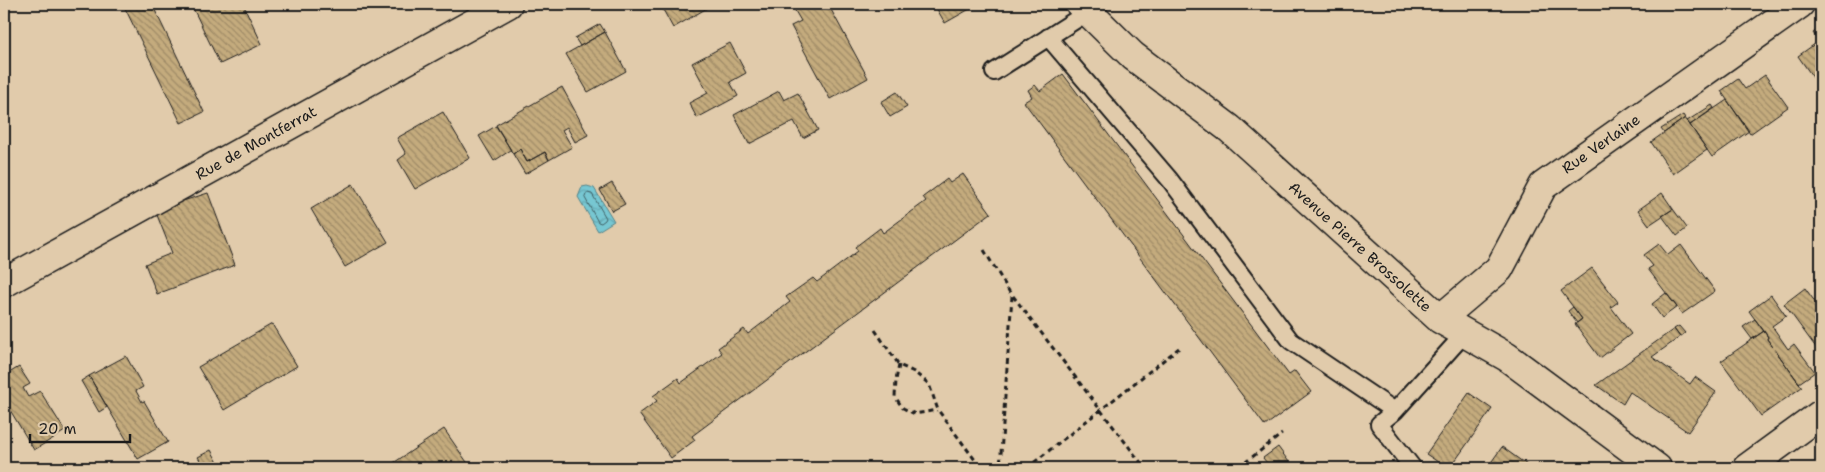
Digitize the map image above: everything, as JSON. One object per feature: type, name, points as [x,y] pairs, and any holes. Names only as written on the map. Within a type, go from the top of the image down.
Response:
[{"type":"street","name":"Rue de Montferrat","points":[[4,283],[508,4]]},
{"type":"street","name":"Rue Verlaine","points":[[1440,319],[1499,269],[1543,186],[1800,4]]},
{"type":"street","name":"Avenue Pierre Brossolette","points":[[1084,8],[1132,56],[1230,129],[1440,319],[1506,357],[1657,468]]},
{"type":"street","points":[[1746,468],[1821,414]]},
{"type":"lane","points":[[994,72],[1048,37],[1084,8]]},
{"type":"lane","points":[[1048,37],[1170,180],[1291,341],[1396,411]]},
{"type":"lane","points":[[1413,468],[1379,424],[1396,411],[1465,334]]},
{"type":"path","points":[[984,250],[1012,296],[1145,468]]},
{"type":"path","points":[[1000,468],[1012,296]]},
{"type":"path","points":[[875,330],[899,365],[914,372],[929,384],[938,410],[981,468]]},
{"type":"path","points":[[1027,468],[1180,348]]},
{"type":"path","points":[[899,365],[895,398],[903,408],[916,414],[938,410]]},
{"type":"path","points":[[1238,468],[1282,434]]},
{"type":"water","points":[[582,187],[594,188],[614,221],[598,231],[578,197]]},
{"type":"building","points":[[123,4],[152,4],[204,112],[181,123]]},
{"type":"building","points":[[191,4],[243,4],[262,44],[220,64]]},
{"type":"building","points":[[660,4],[714,4],[673,28]]},
{"type":"building","points":[[791,4],[828,4],[868,78],[830,99],[791,26],[801,21]]},
{"type":"building","points":[[934,4],[974,4],[975,6],[945,23]]},
{"type":"building","points":[[600,24],[605,32],[580,46],[575,38]]},
{"type":"building","points":[[1821,27],[1821,89],[1798,56],[1819,41],[1813,33]]},
{"type":"building","points":[[605,32],[626,71],[588,92],[566,54]]},
{"type":"building","points":[[730,43],[746,73],[730,82],[738,96],[697,118],[689,103],[708,93],[692,63]]},
{"type":"building","points":[[1063,74],[1289,375],[1295,371],[1311,392],[1265,426],[1024,102],[1032,97],[1028,90],[1035,85],[1040,91]]},
{"type":"building","points":[[1765,75],[1788,107],[1750,134],[1721,91],[1738,79],[1745,89]]},
{"type":"building","points":[[562,87],[588,135],[575,142],[567,127],[562,130],[572,147],[549,160],[545,152],[527,162],[520,149],[513,154],[496,125]]},
{"type":"building","points":[[779,91],[784,100],[798,93],[818,130],[803,138],[794,121],[749,144],[734,115]]},
{"type":"building","points":[[897,92],[907,107],[890,117],[881,102]]},
{"type":"building","points":[[1727,100],[1749,131],[1712,157],[1690,125]]},
{"type":"building","points":[[1712,105],[1714,108],[1690,125],[1687,121]]},
{"type":"building","points":[[443,112],[470,158],[415,189],[398,160],[406,154],[397,138]]},
{"type":"building","points":[[1683,115],[1685,118],[1664,133],[1661,129]]},
{"type":"building","points":[[1685,118],[1707,150],[1673,174],[1651,142]]},
{"type":"building","points":[[496,126],[511,150],[494,161],[479,136]]},
{"type":"building","points":[[520,149],[527,162],[545,152],[549,160],[525,174],[513,154]]},
{"type":"building","points":[[963,174],[991,213],[692,436],[695,440],[671,458],[639,414],[657,401],[653,396],[678,378],[681,383],[722,353],[718,348],[744,329],[748,334],[790,302],[786,297],[813,278],[817,282],[858,251],[855,247],[880,228],[883,233],[926,201],[923,197],[947,179],[950,183]]},
{"type":"building","points":[[612,183],[625,204],[612,211],[600,190]]},
{"type":"building","points":[[353,184],[388,242],[345,267],[311,209]]},
{"type":"building","points":[[208,193],[235,265],[157,294],[145,264],[172,253],[155,210]]},
{"type":"building","points":[[1662,193],[1673,209],[1649,225],[1638,210]]},
{"type":"building","points":[[1673,209],[1687,228],[1677,236],[1662,216]]},
{"type":"building","points":[[1659,244],[1668,255],[1681,245],[1715,291],[1682,314],[1648,269],[1653,266],[1644,255]]},
{"type":"building","points":[[1592,268],[1618,302],[1611,307],[1631,334],[1600,358],[1575,324],[1582,319],[1561,291]]},
{"type":"building","points":[[1805,288],[1821,310],[1820,353],[1784,304]]},
{"type":"building","points":[[1666,293],[1677,307],[1662,318],[1652,304]]},
{"type":"building","points":[[1771,295],[1786,316],[1772,326],[1788,349],[1794,344],[1815,372],[1799,383],[1749,311]]},
{"type":"building","points":[[1573,307],[1582,319],[1577,323],[1568,311]]},
{"type":"building","points":[[1755,319],[1764,331],[1752,339],[1743,327]]},
{"type":"building","points":[[272,324],[297,366],[224,410],[198,367]]},
{"type":"building","points":[[1679,326],[1685,333],[1680,337],[1674,329]]},
{"type":"building","points":[[1674,329],[1680,337],[1652,357],[1690,384],[1695,377],[1716,392],[1688,432],[1630,392],[1623,404],[1596,385]]},
{"type":"building","points":[[1764,331],[1768,337],[1767,339],[1802,387],[1761,416],[1721,361]]},
{"type":"building","points":[[126,356],[143,387],[136,391],[168,442],[138,459],[89,376]]},
{"type":"building","points":[[19,367],[30,384],[23,388],[28,397],[40,391],[65,431],[34,450],[4,400],[4,376]]},
{"type":"building","points":[[89,376],[107,407],[99,412],[81,381]]},
{"type":"building","points":[[1469,393],[1492,409],[1450,468],[1447,468],[1426,454]]},
{"type":"building","points":[[444,429],[471,468],[386,468]]},
{"type":"building","points":[[1278,447],[1289,462],[1280,468],[1271,468],[1263,458]]},
{"type":"building","points":[[1502,447],[1527,465],[1524,468],[1487,468]]},
{"type":"building","points":[[211,450],[221,468],[205,468],[198,457]]}]
